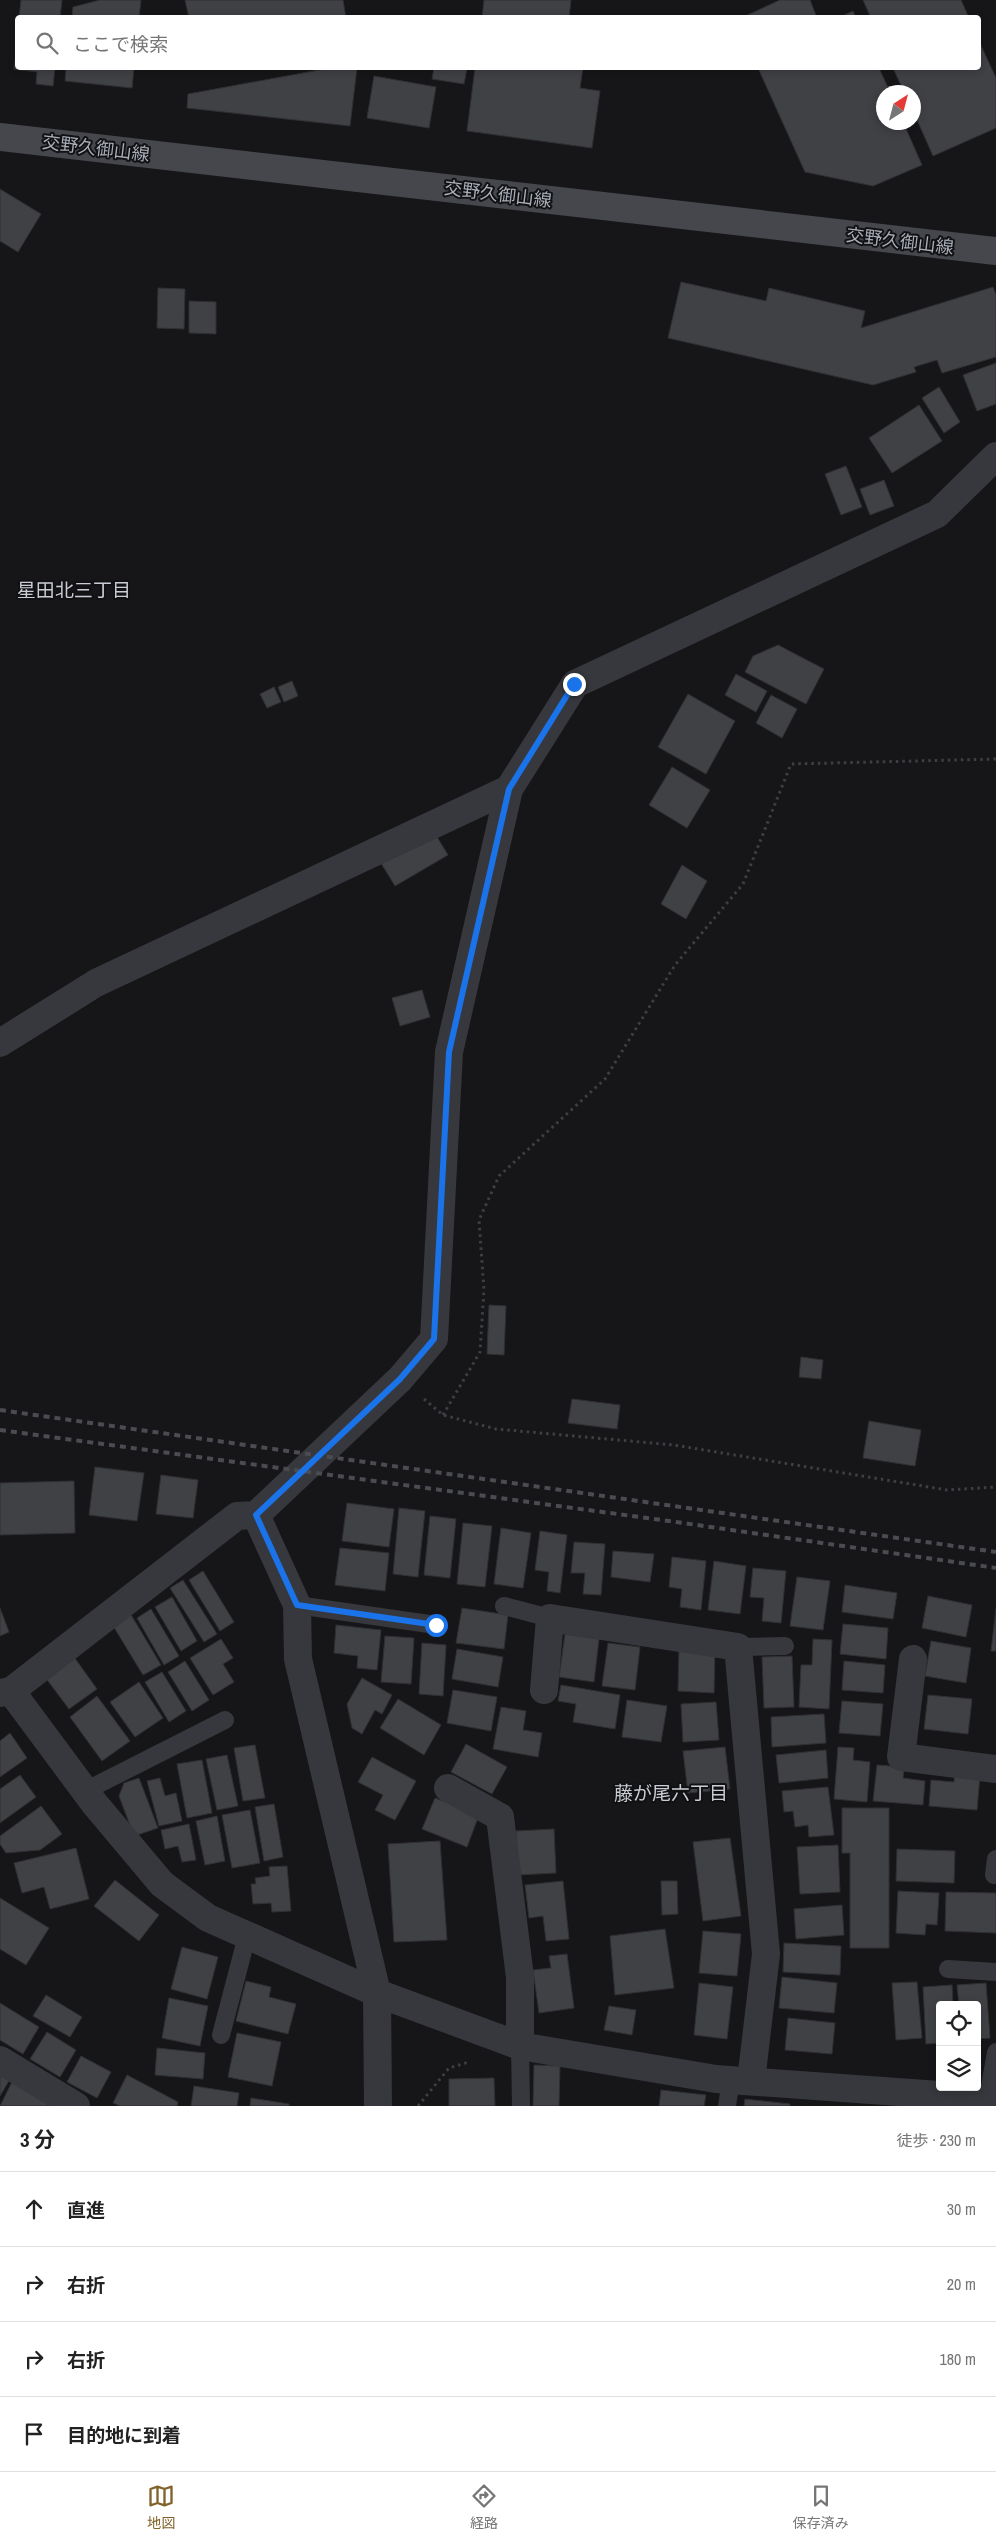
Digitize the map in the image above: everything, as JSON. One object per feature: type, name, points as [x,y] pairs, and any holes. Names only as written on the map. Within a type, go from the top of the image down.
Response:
[{"type":"main road","name":"交野久御山線","points":[[0,137],[996,252]]},
{"type":"street","points":[[992,2098],[741,2080],[520,2046],[377,1993],[208,1918],[162,1884],[6,1692],[237,1516],[256,1515],[400,1379],[434,1339],[449,1052],[509,789],[574,684],[937,514],[996,456]]},
{"type":"street","points":[[0,1043],[96,983],[509,789]]},
{"type":"street","points":[[256,1515],[297,1605],[298,1659],[377,1993],[378,2106]]},
{"type":"street","points":[[544,1690],[550,1618],[738,1647],[766,1954],[741,2080]]},
{"type":"street","points":[[913,1659],[901,1757],[996,1769]]},
{"type":"street","points":[[448,1788],[500,1817],[520,1977],[520,2046]]},
{"type":"street","points":[[0,2060],[76,2106]]},
{"type":"lane","points":[[297,1605],[436,1625]]},
{"type":"lane","points":[[504,1606],[550,1618]]},
{"type":"lane","points":[[738,1647],[785,1646]]},
{"type":"lane","points":[[85,1791],[225,1720]]},
{"type":"lane","points":[[221,2035],[247,1936]]},
{"type":"lane","points":[[948,1969],[996,1964]]},
{"type":"lane","points":[[520,2046],[521,2106]]},
{"type":"lane","points":[[992,2098],[996,2052]]},
{"type":"lane","points":[[727,2106],[741,2080]]},
{"type":"path","points":[[444,1415],[480,1352],[484,1290],[479,1220],[499,1176],[605,1079],[675,965],[743,884],[791,764],[996,759]]},
{"type":"path","points":[[400,1379],[444,1415],[496,1429],[674,1445],[946,1490],[996,1487]]},
{"type":"path","points":[[418,2106],[449,2068],[520,2046]]},
{"type":"building","points":[[21,0],[62,0],[60,15],[19,15]]},
{"type":"building","points":[[100,0],[141,0],[139,15],[72,15],[73,7]]},
{"type":"building","points":[[185,0],[343,0],[346,15],[188,15]]},
{"type":"building","points":[[484,0],[571,0],[569,15],[482,15]]},
{"type":"building","points":[[780,0],[810,0],[816,15],[748,15]]},
{"type":"building","points":[[863,0],[961,0],[968,15],[870,15]]},
{"type":"building","points":[[853,11],[855,15],[844,15]]},
{"type":"building","points":[[981,46],[996,78],[996,128],[933,156],[921,129],[921,85],[901,85],[894,70],[981,70]]},
{"type":"building","points":[[22,70],[55,70],[53,86],[36,84],[37,72]]},
{"type":"building","points":[[66,70],[134,70],[132,88],[65,81]]},
{"type":"building","points":[[319,70],[357,70],[350,126],[187,108],[188,94]]},
{"type":"building","points":[[434,70],[467,70],[464,84],[432,79]]},
{"type":"building","points":[[475,70],[583,70],[580,88],[600,91],[592,148],[467,131]]},
{"type":"building","points":[[759,70],[880,70],[887,85],[876,85],[876,130],[907,130],[922,165],[873,186],[805,172]]},
{"type":"building","points":[[374,76],[436,87],[429,128],[367,118]]},
{"type":"building","points":[[0,189],[41,214],[18,252],[0,241]]},
{"type":"building","points":[[681,282],[766,301],[769,288],[865,311],[861,328],[993,287],[996,295],[996,357],[942,373],[937,360],[914,367],[916,372],[873,385],[668,338]]},
{"type":"building","points":[[158,288],[185,289],[184,329],[157,328]]},
{"type":"building","points":[[189,301],[216,302],[216,334],[189,333]]},
{"type":"building","points":[[996,363],[996,404],[977,411],[963,375]]},
{"type":"building","points":[[939,387],[960,422],[944,433],[922,398]]},
{"type":"building","points":[[919,405],[942,441],[892,473],[869,438]]},
{"type":"building","points":[[846,466],[862,507],[841,515],[825,474]]},
{"type":"building","points":[[884,480],[894,506],[870,515],[860,489]]},
{"type":"building","points":[[778,645],[824,669],[806,704],[745,672],[753,656]]},
{"type":"building","points":[[736,674],[767,691],[756,712],[725,695]]},
{"type":"building","points":[[292,681],[298,696],[284,702],[278,687]]},
{"type":"building","points":[[274,687],[281,702],[267,708],[260,694]]},
{"type":"building","points":[[688,694],[735,721],[706,774],[658,747]]},
{"type":"building","points":[[771,695],[797,709],[782,738],[756,723]]},
{"type":"building","points":[[672,767],[710,790],[687,828],[649,805]]},
{"type":"building","points":[[434,832],[448,855],[395,886],[381,863]]},
{"type":"building","points":[[682,865],[707,881],[686,919],[661,904]]},
{"type":"building","points":[[422,990],[430,1017],[400,1026],[392,998]]},
{"type":"building","points":[[489,1305],[506,1306],[504,1355],[487,1354]]},
{"type":"building","points":[[801,1357],[823,1360],[821,1379],[799,1377]]},
{"type":"building","points":[[572,1399],[620,1405],[617,1429],[568,1423]]},
{"type":"building","points":[[869,1421],[921,1430],[915,1466],[863,1458]]},
{"type":"building","points":[[95,1467],[144,1473],[137,1521],[89,1515]]},
{"type":"building","points":[[161,1475],[198,1480],[193,1518],[156,1514]]},
{"type":"building","points":[[74,1481],[75,1533],[0,1535],[0,1483]]},
{"type":"building","points":[[347,1503],[394,1509],[389,1547],[342,1541]]},
{"type":"building","points":[[399,1508],[425,1511],[418,1577],[393,1574]]},
{"type":"building","points":[[430,1516],[456,1519],[450,1578],[424,1575]]},
{"type":"building","points":[[463,1523],[492,1526],[485,1587],[457,1584]]},
{"type":"building","points":[[501,1528],[531,1533],[523,1588],[494,1584]]},
{"type":"building","points":[[540,1531],[567,1535],[560,1593],[547,1591],[549,1572],[535,1570]]},
{"type":"building","points":[[574,1542],[605,1544],[601,1595],[583,1594],[585,1573],[571,1573]]},
{"type":"building","points":[[340,1548],[389,1553],[385,1591],[335,1585]]},
{"type":"building","points":[[613,1551],[654,1554],[650,1582],[611,1577]]},
{"type":"building","points":[[672,1557],[706,1561],[701,1610],[680,1607],[682,1589],[669,1587]]},
{"type":"building","points":[[714,1561],[746,1566],[740,1614],[708,1610]]},
{"type":"building","points":[[753,1568],[786,1571],[781,1623],[762,1621],[764,1598],[750,1597]]},
{"type":"building","points":[[203,1571],[234,1622],[220,1631],[189,1580]]},
{"type":"building","points":[[797,1577],[830,1581],[823,1630],[790,1626]]},
{"type":"building","points":[[183,1580],[217,1634],[204,1642],[170,1588]]},
{"type":"building","points":[[845,1585],[897,1593],[893,1619],[842,1612]]},
{"type":"building","points":[[928,1596],[972,1605],[966,1637],[922,1628]]},
{"type":"building","points":[[172,1597],[197,1641],[181,1651],[155,1607]]},
{"type":"building","points":[[0,1608],[9,1632],[0,1636]]},
{"type":"building","points":[[462,1608],[508,1615],[504,1649],[456,1643]]},
{"type":"building","points":[[151,1609],[179,1656],[164,1665],[137,1618]]},
{"type":"building","points":[[996,1609],[996,1651],[991,1651]]},
{"type":"building","points":[[130,1613],[161,1665],[143,1675],[112,1624]]},
{"type":"building","points":[[843,1624],[888,1628],[886,1659],[840,1654]]},
{"type":"building","points":[[336,1625],[381,1630],[377,1670],[357,1668],[358,1656],[334,1653]]},
{"type":"building","points":[[565,1634],[599,1639],[594,1682],[559,1677]]},
{"type":"building","points":[[385,1636],[414,1638],[411,1684],[381,1682]]},
{"type":"building","points":[[221,1639],[233,1658],[223,1664],[234,1682],[213,1695],[190,1658]]},
{"type":"building","points":[[813,1639],[832,1640],[829,1709],[799,1707],[801,1665],[812,1665]]},
{"type":"building","points":[[931,1641],[971,1648],[966,1683],[925,1676]]},
{"type":"building","points":[[422,1643],[446,1645],[443,1696],[419,1694]]},
{"type":"building","points":[[608,1643],[640,1647],[635,1690],[602,1686]]},
{"type":"building","points":[[679,1648],[715,1649],[714,1693],[678,1691]]},
{"type":"building","points":[[457,1649],[503,1657],[498,1687],[452,1679]]},
{"type":"building","points":[[792,1656],[794,1707],[764,1708],[762,1657]]},
{"type":"building","points":[[74,1657],[97,1689],[69,1709],[45,1677]]},
{"type":"building","points":[[185,1661],[209,1700],[192,1711],[168,1672]]},
{"type":"building","points":[[844,1661],[885,1665],[883,1693],[842,1690]]},
{"type":"building","points":[[162,1672],[186,1711],[169,1722],[145,1682]]},
{"type":"building","points":[[362,1678],[392,1695],[382,1714],[375,1710],[362,1734],[352,1728],[347,1704]]},
{"type":"building","points":[[139,1682],[163,1718],[135,1737],[110,1702]]},
{"type":"building","points":[[561,1685],[620,1695],[615,1729],[573,1722],[576,1704],[558,1701]]},
{"type":"building","points":[[453,1690],[497,1697],[491,1731],[447,1723]]},
{"type":"building","points":[[928,1695],[972,1699],[968,1734],[924,1729]]},
{"type":"building","points":[[97,1696],[130,1741],[102,1761],[70,1717]]},
{"type":"building","points":[[398,1699],[441,1725],[424,1755],[380,1728]]},
{"type":"building","points":[[627,1700],[667,1706],[661,1742],[622,1737]]},
{"type":"building","points":[[842,1701],[883,1704],[880,1736],[839,1733]]},
{"type":"building","points":[[716,1702],[719,1740],[683,1742],[681,1704]]},
{"type":"building","points":[[501,1707],[526,1711],[523,1730],[542,1733],[538,1757],[493,1749]]},
{"type":"building","points":[[824,1714],[826,1743],[772,1747],[771,1717]]},
{"type":"building","points":[[10,1733],[27,1758],[0,1777],[0,1741]]},
{"type":"building","points":[[466,1744],[507,1767],[492,1794],[451,1772]]},
{"type":"building","points":[[255,1745],[265,1798],[243,1801],[234,1748]]},
{"type":"building","points":[[725,1747],[730,1789],[688,1793],[683,1751]]},
{"type":"building","points":[[838,1747],[854,1748],[853,1760],[870,1762],[867,1802],[834,1799]]},
{"type":"building","points":[[826,1750],[828,1778],[779,1783],[776,1755]]},
{"type":"building","points":[[227,1755],[238,1806],[217,1810],[206,1759]]},
{"type":"building","points":[[372,1757],[416,1781],[395,1820],[375,1810],[383,1795],[358,1782]]},
{"type":"building","points":[[202,1760],[212,1813],[187,1818],[177,1764]]},
{"type":"building","points":[[877,1765],[904,1767],[903,1778],[925,1781],[923,1805],[873,1801]]},
{"type":"building","points":[[955,1773],[980,1775],[977,1810],[929,1806],[931,1780],[954,1782]]},
{"type":"building","points":[[20,1775],[36,1797],[0,1823],[0,1789]]},
{"type":"building","points":[[139,1778],[158,1828],[134,1836],[119,1796],[124,1783]]},
{"type":"building","points":[[160,1778],[165,1796],[176,1793],[182,1821],[159,1826],[147,1781]]},
{"type":"building","points":[[828,1787],[834,1835],[809,1837],[808,1825],[795,1827],[793,1811],[784,1812],[782,1791]]},
{"type":"building","points":[[435,1798],[479,1815],[467,1847],[422,1829]]},
{"type":"building","points":[[274,1804],[283,1857],[264,1861],[255,1807]]},
{"type":"building","points":[[41,1806],[62,1834],[40,1850],[6,1853],[0,1844],[0,1836]]},
{"type":"building","points":[[842,1808],[889,1808],[889,1948],[850,1948],[850,1853],[842,1853]]},
{"type":"building","points":[[250,1810],[260,1863],[232,1868],[222,1815]]},
{"type":"building","points":[[217,1816],[225,1861],[205,1865],[196,1821]]},
{"type":"building","points":[[189,1824],[196,1860],[182,1862],[178,1846],[165,1849],[161,1830]]},
{"type":"building","points":[[554,1829],[556,1873],[518,1875],[516,1831]]},
{"type":"building","points":[[730,1838],[741,1916],[703,1921],[693,1842]]},
{"type":"building","points":[[440,1841],[447,1940],[394,1942],[388,1844]]},
{"type":"building","points":[[838,1845],[840,1892],[800,1894],[797,1847]]},
{"type":"building","points":[[76,1848],[89,1899],[50,1909],[44,1887],[22,1893],[14,1863]]},
{"type":"building","points":[[897,1849],[955,1851],[954,1883],[896,1881]]},
{"type":"building","points":[[287,1866],[291,1911],[272,1912],[271,1903],[253,1904],[251,1884],[256,1884],[255,1878],[270,1876],[269,1867]]},
{"type":"building","points":[[115,1880],[159,1915],[139,1941],[94,1906]]},
{"type":"building","points":[[563,1881],[569,1939],[546,1941],[543,1916],[529,1918],[525,1885]]},
{"type":"building","points":[[661,1881],[677,1881],[678,1914],[662,1915]]},
{"type":"building","points":[[898,1891],[939,1893],[937,1925],[926,1924],[925,1935],[896,1933]]},
{"type":"building","points":[[946,1892],[996,1893],[996,1933],[945,1931]]},
{"type":"building","points":[[0,1898],[49,1928],[26,1965],[0,1949]]},
{"type":"building","points":[[842,1905],[844,1935],[796,1939],[794,1909]]},
{"type":"building","points":[[665,1929],[674,1988],[615,1995],[610,1936]]},
{"type":"building","points":[[703,1931],[741,1934],[737,1976],[699,1973]]},
{"type":"building","points":[[784,1943],[841,1946],[840,1975],[783,1972]]},
{"type":"building","points":[[182,1947],[218,1957],[207,1999],[171,1989]]},
{"type":"building","points":[[567,1954],[574,2008],[539,2013],[533,1970],[551,1968],[549,1956]]},
{"type":"building","points":[[782,1977],[837,1983],[834,2013],[779,2008]]},
{"type":"building","points":[[246,1981],[271,1987],[269,1997],[296,2004],[288,2034],[236,2021]]},
{"type":"building","points":[[917,1982],[922,2038],[896,2040],[892,1983]]},
{"type":"building","points":[[699,1983],[733,1987],[727,2039],[694,2035]]},
{"type":"building","points":[[986,1983],[990,2038],[981,2039],[981,2001],[959,2001],[957,1985]]},
{"type":"building","points":[[952,1985],[953,2001],[936,2001],[936,2043],[926,2044],[923,1987]]},
{"type":"building","points":[[46,1995],[82,2017],[70,2037],[33,2016]]},
{"type":"building","points":[[169,1998],[208,2006],[200,2046],[162,2038]]},
{"type":"building","points":[[0,2003],[39,2027],[23,2054],[0,2040]]},
{"type":"building","points":[[609,2006],[636,2010],[632,2035],[604,2030]]},
{"type":"building","points":[[788,2018],[835,2023],[832,2054],[785,2050]]},
{"type":"building","points":[[47,2032],[76,2050],[60,2077],[30,2059]]},
{"type":"building","points":[[237,2033],[281,2042],[272,2086],[228,2077]]},
{"type":"building","points":[[157,2048],[205,2053],[203,2079],[155,2075]]},
{"type":"building","points":[[81,2056],[111,2072],[97,2098],[67,2082]]},
{"type":"building","points":[[534,2065],[560,2066],[559,2106],[533,2106]]},
{"type":"building","points":[[0,2073],[10,2079],[0,2096]]},
{"type":"building","points":[[127,2075],[178,2102],[177,2106],[120,2106],[113,2103]]},
{"type":"building","points":[[494,2078],[495,2106],[449,2106],[449,2079]]},
{"type":"building","points":[[12,2082],[50,2102],[47,2106],[0,2106]]},
{"type":"building","points":[[194,2086],[239,2093],[237,2106],[191,2106]]},
{"type":"building","points":[[661,2090],[706,2095],[704,2106],[659,2106]]},
{"type":"building","points":[[251,2098],[289,2104],[289,2106],[250,2106]]},
{"type":"building","points":[[745,2099],[790,2104],[790,2106],[744,2106]]},
{"type":"railway","points":[[0,1410],[996,1552]]},
{"type":"railway","points":[[0,1430],[676,1522],[996,1568]]},
{"type":"district","name":"星田北三丁目","points":[[74,590]]},
{"type":"district","name":"藤が尾六丁目","points":[[671,1793]]},
{"type":"route","points":[[436,1625],[297,1605],[256,1515],[400,1379],[434,1339],[449,1052],[509,789],[574,684]]}]
